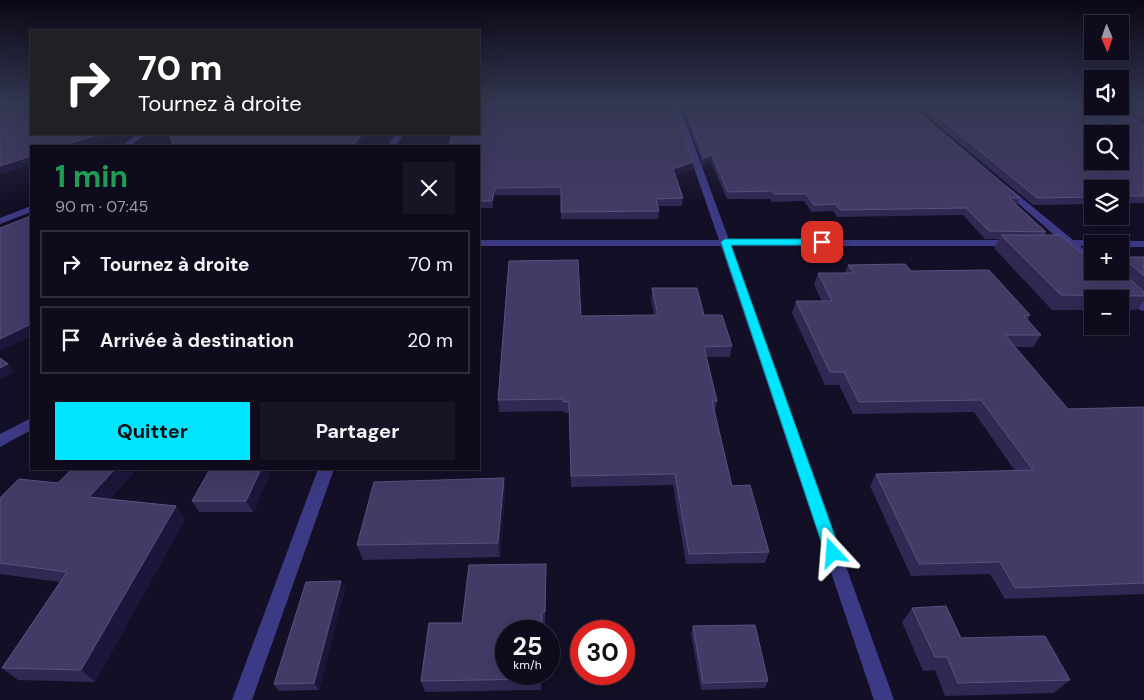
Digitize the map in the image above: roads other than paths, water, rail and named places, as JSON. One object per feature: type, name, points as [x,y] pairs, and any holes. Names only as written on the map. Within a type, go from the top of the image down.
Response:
[{"type":"street","points":[[126,145],[138,137]]},
{"type":"street","points":[[687,137],[884,700]]},
{"type":"street","points":[[996,180],[1084,254]]},
{"type":"street","points":[[0,221],[30,209]]},
{"type":"street","points":[[480,243],[1022,243]]},
{"type":"street","points":[[1042,243],[1144,244]]},
{"type":"street","points":[[1113,280],[1144,308]]},
{"type":"street","points":[[0,441],[30,424]]},
{"type":"street","points":[[242,700],[326,470]]}]
